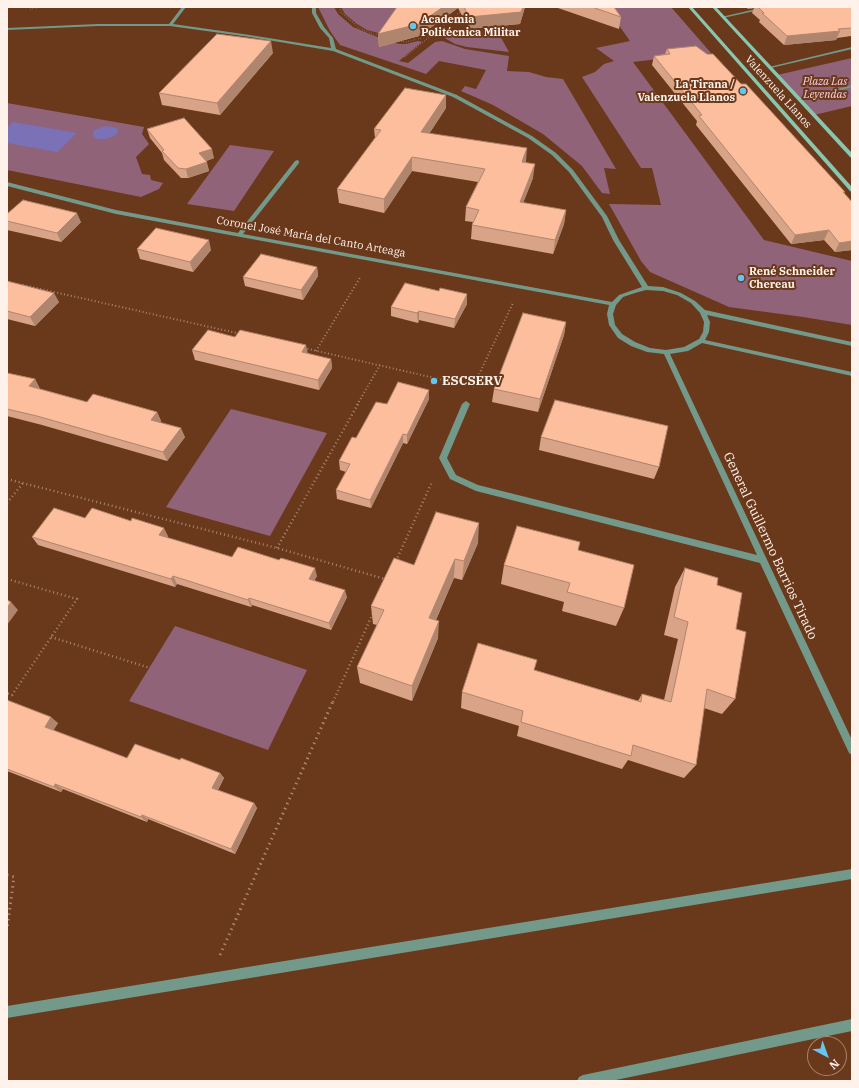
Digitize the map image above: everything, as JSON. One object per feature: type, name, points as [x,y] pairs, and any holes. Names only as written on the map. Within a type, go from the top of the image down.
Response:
[{"type":"main road","name":"Valenzuela Llanos","points":[[690,7],[852,190]]},
{"type":"main road","name":"Valenzuela Llanos","points":[[714,7],[852,156]]},
{"type":"street","points":[[170,25],[184,7]]},
{"type":"street","points":[[314,7],[314,13],[322,28],[331,38],[334,50]]},
{"type":"street","points":[[723,17],[771,7]]},
{"type":"street","points":[[7,29],[98,25],[170,25],[250,36],[334,50],[455,96],[530,137],[554,154],[571,171],[606,217],[616,240],[646,288]]},
{"type":"street","points":[[771,68],[852,48]]},
{"type":"street","points":[[800,100],[852,86]]},
{"type":"street","points":[[240,234],[298,162]]},
{"type":"street","name":"Coronel José María del Canto Arteaga","points":[[7,184],[116,212],[521,285],[613,304]]},
{"type":"street","points":[[646,288],[663,289],[679,294],[693,302],[703,312],[707,322],[706,332],[701,341],[686,349],[666,352],[649,350],[633,344],[620,336],[612,325],[610,314],[613,304],[621,296],[646,288]]},
{"type":"street","points":[[703,312],[852,344]]},
{"type":"street","points":[[701,341],[852,374]]},
{"type":"street","name":"General Guillermo Barrios Tirado","points":[[666,352],[852,750]]},
{"type":"street","points":[[466,404],[443,458],[453,477],[476,488],[763,560]]},
{"type":"street","points":[[7,1012],[852,874]]},
{"type":"street","points":[[583,1081],[852,1025]]},
{"type":"path","points":[[340,7],[341,12],[359,28],[381,36]]},
{"type":"path","points":[[389,70],[466,7]]},
{"type":"path","points":[[394,40],[406,42],[433,35]]},
{"type":"path","points":[[316,351],[372,258]]},
{"type":"path","points":[[22,285],[246,335]]},
{"type":"path","points":[[466,404],[521,285]]},
{"type":"path","points":[[300,348],[474,387]]},
{"type":"path","points":[[277,548],[380,365]]},
{"type":"path","points":[[394,566],[443,458]]},
{"type":"path","points":[[7,479],[277,548],[388,580]]},
{"type":"path","points":[[7,503],[23,483]]},
{"type":"path","points":[[7,579],[77,599],[12,695],[7,693]]},
{"type":"path","points":[[209,980],[375,609]]},
{"type":"path","points":[[51,637],[150,668]]},
{"type":"path","points":[[7,875],[14,877],[7,929]]},
{"type":"green space","points":[[318,7],[334,7],[338,14],[353,27],[387,41],[400,44],[418,41],[422,42],[399,61],[408,63],[435,42],[442,41],[465,49],[509,56],[507,71],[529,72],[546,77],[563,79],[616,169],[604,168],[610,194],[602,193],[582,166],[543,134],[493,105],[461,91],[465,86],[476,89],[486,70],[439,61],[426,74],[340,45],[330,31]]},
{"type":"green space","points":[[341,7],[399,7],[386,35],[367,30],[357,24],[345,14]]},
{"type":"green space","points":[[606,7],[671,7],[711,53],[633,62],[764,240],[852,261],[852,325],[729,307],[650,272],[641,261],[609,204],[661,205],[652,168],[641,168],[582,77],[595,72],[604,64],[614,61],[596,48],[630,41]]},
{"type":"green space","points":[[498,32],[509,52],[467,47],[455,44],[443,37]]},
{"type":"green space","name":"Plaza Las Leyendas","points":[[852,58],[852,106],[814,115],[777,75]]},
{"type":"green space","points":[[7,103],[144,127],[142,134],[149,144],[136,157],[142,174],[150,175],[151,180],[163,183],[159,189],[141,197],[7,170]]},
{"type":"green space","points":[[230,145],[274,151],[234,211],[187,204]]},
{"type":"green space","points":[[231,409],[327,433],[270,536],[166,507]]},
{"type":"green space","points":[[175,626],[307,670],[268,750],[129,701]]},
{"type":"shaded area","points":[[13,122],[77,133],[57,152],[7,143],[7,128]]},
{"type":"shaded area","points":[[106,126],[117,128],[118,130],[116,135],[106,139],[98,139],[93,136],[94,130]]},
{"type":"building","points":[[397,7],[443,7],[419,24],[378,34]]},
{"type":"building","points":[[464,7],[523,7],[521,12],[469,17]]},
{"type":"building","points":[[592,7],[614,7],[621,17]]},
{"type":"building","points":[[758,7],[852,7],[852,28],[838,29],[840,31],[787,36],[762,13],[764,13]]},
{"type":"building","points":[[217,34],[271,41],[217,103],[159,93]]},
{"type":"building","points":[[696,46],[707,54],[713,54],[741,84],[746,84],[845,192],[843,192],[852,202],[852,241],[839,243],[829,230],[795,235],[699,116],[702,115],[654,56],[670,54],[667,49]]},
{"type":"building","points":[[405,88],[446,95],[421,132],[527,148],[522,162],[535,164],[520,202],[566,210],[555,240],[472,225],[479,210],[466,207],[485,169],[412,157],[384,199],[337,189],[381,130],[374,129]]},
{"type":"building","points":[[184,118],[212,149],[199,153],[207,162],[186,169],[178,168],[162,151],[164,150],[147,129]]},
{"type":"building","points":[[23,200],[77,213],[57,233],[7,221],[7,214]]},
{"type":"building","points":[[156,228],[209,240],[190,262],[137,249]]},
{"type":"building","points":[[261,254],[317,267],[301,290],[243,277]]},
{"type":"building","points":[[7,281],[54,293],[30,317],[7,311]]},
{"type":"building","points":[[405,283],[439,291],[440,288],[467,294],[455,319],[419,311],[417,313],[391,307]]},
{"type":"building","points":[[523,313],[566,322],[540,399],[494,389]]},
{"type":"building","points":[[208,330],[235,337],[240,330],[306,345],[302,352],[331,359],[318,380],[192,350]]},
{"type":"building","points":[[7,373],[35,379],[29,386],[87,402],[93,394],[157,412],[151,420],[181,428],[163,452],[37,416],[7,409]]},
{"type":"building","points":[[398,382],[429,390],[407,435],[403,434],[370,500],[336,490],[350,464],[339,461],[352,437],[356,438],[376,402],[387,404]]},
{"type":"building","points":[[555,400],[668,426],[659,467],[541,437]]},
{"type":"building","points":[[54,508],[85,518],[92,508],[131,521],[132,518],[164,528],[159,535],[232,557],[238,547],[279,560],[281,558],[315,568],[309,579],[345,590],[329,623],[249,598],[248,600],[173,576],[171,579],[32,537]]},
{"type":"building","points":[[436,512],[479,523],[464,561],[455,559],[429,618],[439,621],[412,686],[357,667],[384,610],[371,606],[394,558],[414,565]]},
{"type":"building","points":[[517,526],[580,542],[578,550],[634,565],[624,608],[567,592],[570,583],[504,565]]},
{"type":"building","points":[[685,568],[718,578],[717,585],[742,593],[736,629],[746,632],[735,699],[707,689],[696,765],[633,745],[631,756],[521,722],[523,711],[462,692],[478,643],[537,660],[534,670],[641,702],[642,694],[671,702],[688,622],[674,617]]},
{"type":"building","points":[[7,600],[11,602],[7,608]]},
{"type":"building","points":[[7,700],[51,717],[45,727],[127,758],[135,744],[180,760],[181,758],[220,773],[212,788],[254,803],[231,849],[142,815],[141,817],[55,784],[54,787],[7,769]]},
{"type":"place","name":"Academia Politécnica Militar","points":[[413,26]]},
{"type":"place","name":"La Tirana / Valenzuela Llanos","points":[[743,91]]},
{"type":"place","name":"René Schneider Chereau","points":[[741,278]]},
{"type":"place","name":"ESCSERV","points":[[434,381]]}]
